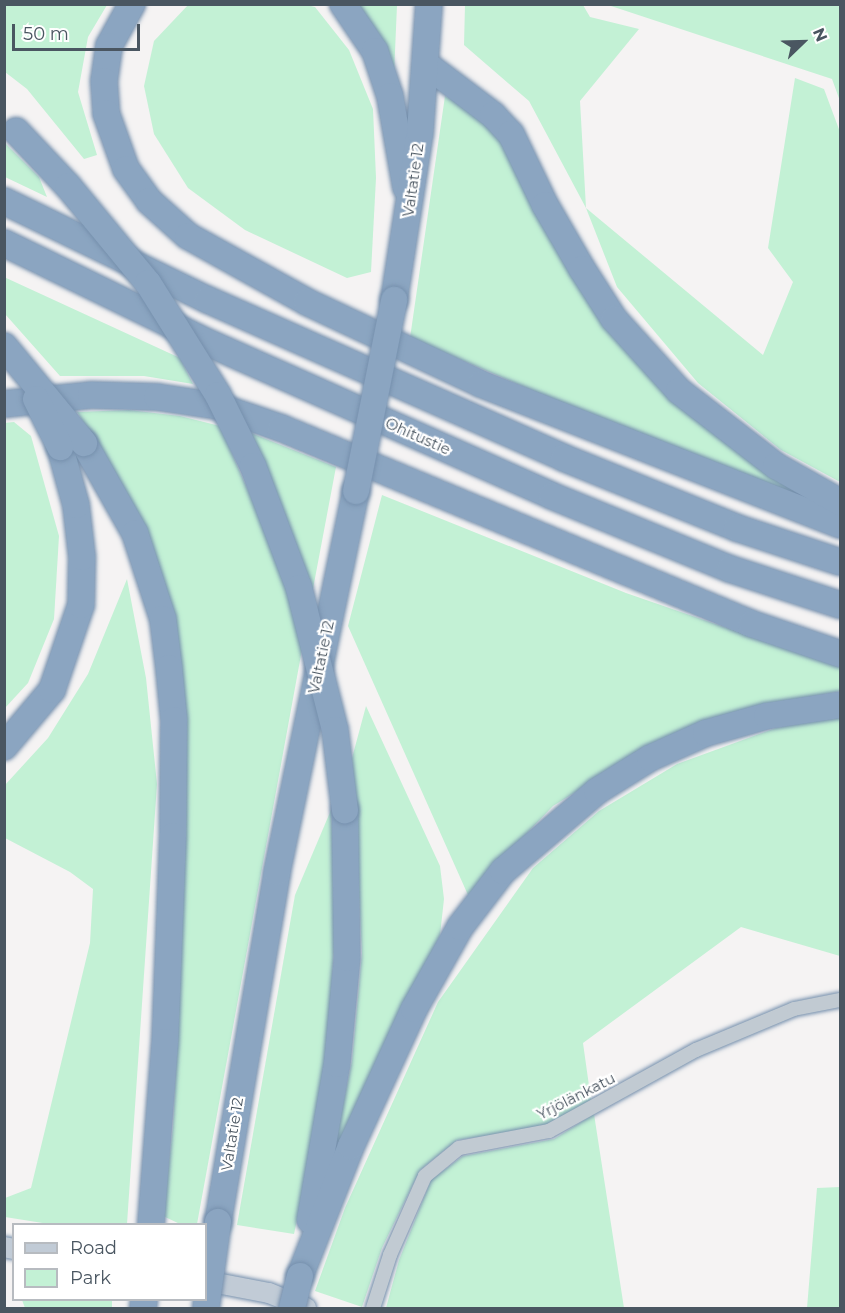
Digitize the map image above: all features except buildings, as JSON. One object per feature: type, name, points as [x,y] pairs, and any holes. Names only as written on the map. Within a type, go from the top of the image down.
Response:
[{"type":"highway","points":[[132,4],[109,46],[104,81],[106,113],[126,168],[149,201],[188,236],[307,302],[481,384],[840,525]]},
{"type":"highway","points":[[343,4],[375,51],[386,85],[410,205]]},
{"type":"highway","name":"Valtatie 12","points":[[207,1301],[218,1222],[278,872],[394,300],[410,205],[427,65],[429,4]]},
{"type":"highway","points":[[427,65],[493,115],[511,134],[544,205],[614,319],[679,391],[776,466],[840,502]]},
{"type":"highway","points":[[10,127],[68,186],[148,283],[218,395],[253,466],[299,588],[335,730],[345,810],[347,958],[338,1064],[300,1276],[291,1308]]},
{"type":"highway","points":[[4,201],[208,300],[564,458],[737,528],[840,562]]},
{"type":"highway","name":"Ohitustie","points":[[4,243],[211,344],[552,496],[730,569],[840,606]]},
{"type":"highway","points":[[4,347],[48,419],[72,445],[135,533],[163,619],[174,732],[173,836],[165,1042],[152,1218]]},
{"type":"highway","points":[[4,404],[91,395],[157,397],[217,406],[281,428],[752,624],[840,654]]},
{"type":"highway","points":[[4,747],[52,690],[81,604],[82,557],[72,445]]},
{"type":"highway","points":[[300,1276],[351,1146],[414,1009],[460,927],[504,872],[597,790],[650,758],[706,733],[757,719],[840,705]]},
{"type":"street","name":"Yrjölänkatu","points":[[373,1308],[390,1255],[425,1176],[459,1148],[549,1131],[696,1050],[794,1009],[840,1000]]},
{"type":"street","points":[[207,1281],[269,1293],[306,1308]]},
{"type":"green space","points":[[189,4],[307,5],[315,7],[349,50],[373,109],[376,178],[371,272],[347,278],[245,230],[188,188],[154,134],[144,86],[154,41]]},
{"type":"green space","points":[[4,5],[107,5],[88,37],[78,92],[97,155],[84,159],[27,89],[5,72]]},
{"type":"green space","points":[[357,5],[397,5],[394,75]]},
{"type":"green space","points":[[465,5],[583,5],[590,17],[639,29],[580,101],[586,208],[529,101],[464,45]]},
{"type":"green space","points":[[608,5],[840,5],[840,101],[832,79]]},
{"type":"green space","points":[[795,78],[824,89],[840,132],[840,482],[781,450],[698,383],[617,287],[586,208],[763,355],[793,282],[768,248]]},
{"type":"green space","points":[[445,96],[477,114],[504,138],[589,296],[835,510],[634,434],[410,338]]},
{"type":"green space","points":[[5,143],[39,177],[47,197],[5,177]]},
{"type":"green space","points":[[4,277],[180,358],[193,384],[144,376],[60,376],[5,314]]},
{"type":"green space","points":[[129,410],[180,416],[220,426],[280,564],[303,644],[197,1223],[178,1223],[163,1216],[173,1127],[180,986],[182,687],[102,452],[77,412]]},
{"type":"green space","points":[[14,422],[31,436],[59,536],[54,619],[28,683],[5,708],[4,423]]},
{"type":"green space","points":[[251,433],[336,467],[312,594],[284,512]]},
{"type":"green space","points":[[382,495],[626,593],[840,667],[840,691],[735,712],[646,749],[553,806],[468,895],[348,626]]},
{"type":"green space","points":[[127,579],[146,678],[157,784],[127,1223],[43,1223],[5,1217],[5,1198],[31,1188],[90,943],[93,889],[70,872],[5,838],[5,785],[48,738],[88,674]]},
{"type":"green space","points":[[366,706],[440,866],[444,899],[440,935],[330,1166],[352,1061],[362,953],[352,758]]},
{"type":"green space","points":[[840,716],[840,956],[741,927],[583,1043],[591,1100],[545,1127],[457,1140],[420,1170],[382,1248],[362,1307],[315,1291],[345,1208],[438,1002],[533,868],[599,811],[677,764],[776,728]]},
{"type":"green space","points":[[331,810],[336,914],[325,1093],[294,1234],[237,1225],[295,895]]},
{"type":"green space","points":[[594,1114],[624,1308],[386,1308],[399,1260],[431,1180],[463,1156],[554,1139]]},
{"type":"green space","points":[[840,1187],[840,1308],[807,1308],[817,1188]]},
{"type":"green space","points":[[22,1301],[112,1301],[112,1308],[25,1308]]}]
